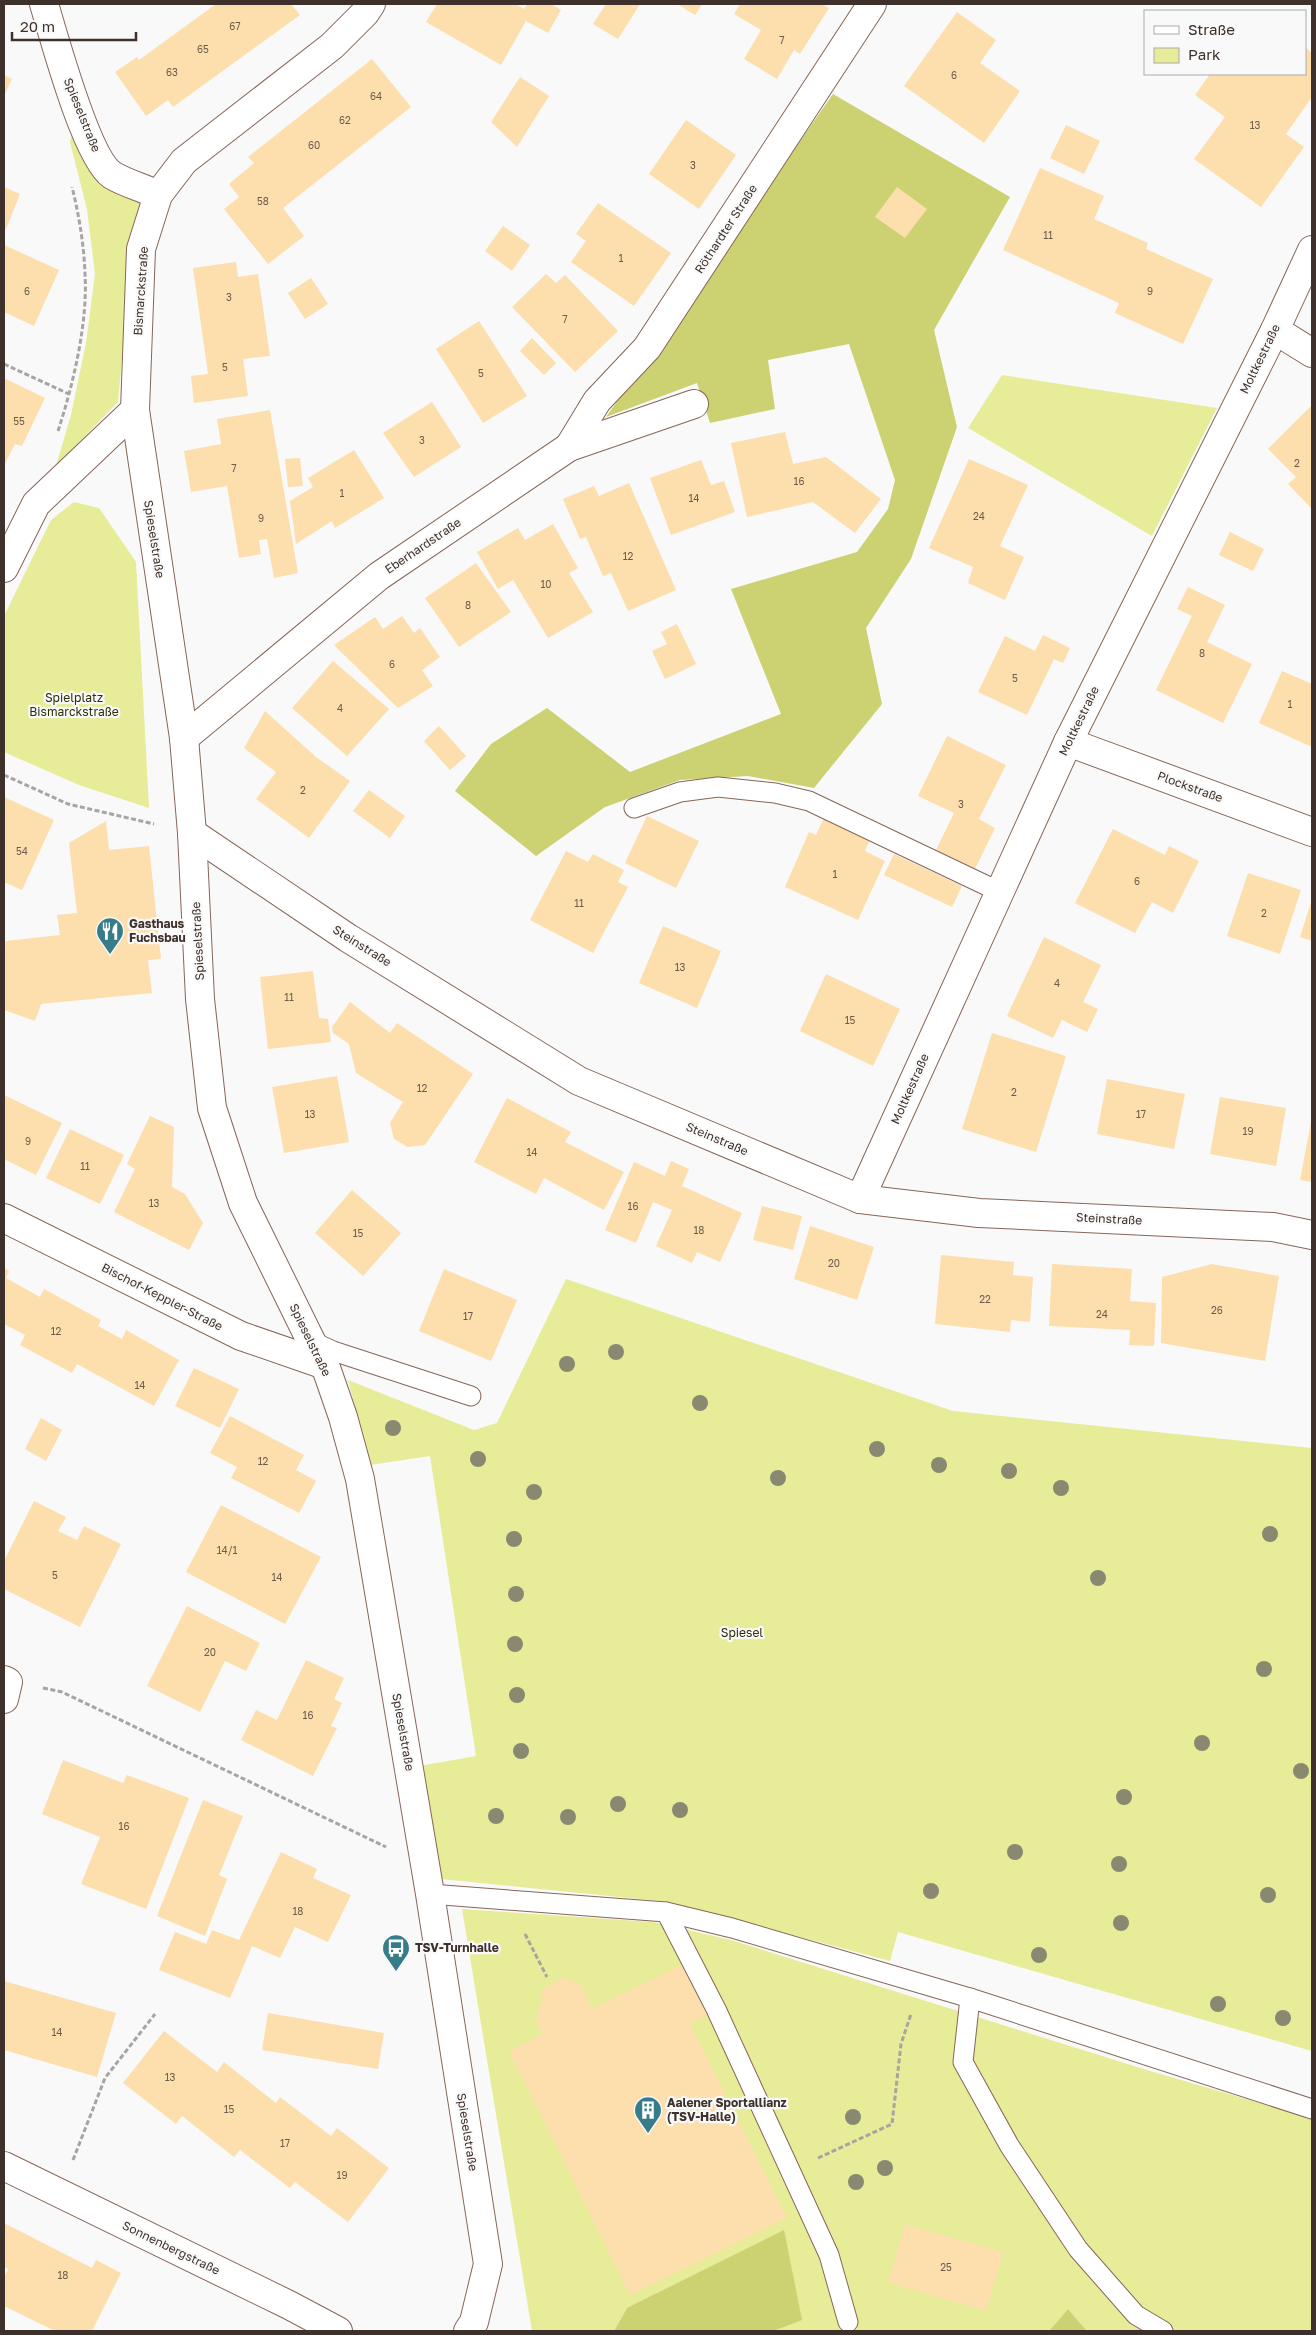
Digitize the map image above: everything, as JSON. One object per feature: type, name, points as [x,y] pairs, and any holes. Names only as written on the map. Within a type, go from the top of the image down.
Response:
[{"type":"street","name":"Spieselstraße","points":[[44,4],[72,97],[96,153],[111,174],[158,195]]},
{"type":"street","name":"Bismarckstraße","points":[[134,410],[141,249],[158,195],[184,161],[332,46],[365,13],[371,4]]},
{"type":"street","name":"Röthardter Straße","points":[[569,447],[597,401],[647,348],[872,4]]},
{"type":"street","name":"Moltkestraße","points":[[860,1199],[1068,742],[1275,330],[1312,250]]},
{"type":"street","points":[[1275,330],[1312,353]]},
{"type":"street","name":"Eberhardstraße","points":[[184,738],[379,576],[569,447],[694,404]]},
{"type":"street","name":"Spieselstraße","points":[[134,410],[184,738],[192,833],[200,999],[212,1108],[243,1203],[311,1341],[325,1365],[343,1417],[360,1479],[426,1866],[488,2264],[474,2322],[468,2331]]},
{"type":"street","points":[[4,568],[36,504],[134,410]]},
{"type":"street","name":"Plockstraße","points":[[1068,742],[1312,832]]},
{"type":"street","name":"Steinstraße","points":[[192,833],[348,938],[579,1081],[860,1199],[979,1213],[1273,1227],[1312,1235]]},
{"type":"street","name":"Bischof-Keppler-Straße","points":[[4,1218],[241,1336],[325,1365]]},
{"type":"street","name":"Sonnenbergstraße","points":[[4,2166],[290,2305],[338,2331]]},
{"type":"lane","points":[[634,808],[680,792],[718,787],[783,795],[809,802],[1000,892]]},
{"type":"lane","points":[[311,1341],[333,1351],[471,1396]]},
{"type":"lane","points":[[430,1894],[666,1912],[732,1928],[970,1998],[1312,2109]]},
{"type":"lane","points":[[666,1912],[716,2009],[828,2255],[848,2322]]},
{"type":"lane","points":[[970,1998],[963,2062],[1009,2145],[1078,2248],[1136,2315],[1163,2331]]},
{"type":"path","points":[[56,438],[69,394],[81,338],[86,275],[79,216],[71,178]]},
{"type":"path","points":[[4,364],[69,394]]},
{"type":"path","points":[[4,775],[68,804],[192,833]]},
{"type":"path","points":[[5,1687],[62,1692],[426,1866]]},
{"type":"path","points":[[507,1900],[547,1977]]},
{"type":"path","points":[[790,2171],[892,2124],[901,2044],[921,1984]]},
{"type":"path","points":[[60,2194],[105,2078],[156,2014]]},
{"type":"green space","points":[[833,94],[1010,197],[934,330],[957,427],[911,559],[866,628],[882,704],[814,788],[748,776],[680,780],[605,807],[536,856],[455,791],[491,744],[547,708],[630,772],[781,714],[731,589],[857,552],[888,509],[895,480],[849,344],[768,360],[775,409],[710,423],[697,383],[606,417]]},
{"type":"green space","points":[[75,122],[147,199],[132,246],[118,402],[56,466],[71,415],[86,343],[95,274],[87,209],[70,142]]},
{"type":"green space","points":[[1002,375],[1217,408],[1152,536],[968,428]]},
{"type":"green space","name":"Spielplatz Bismarckstraße","points":[[74,502],[99,508],[136,562],[149,808],[79,785],[4,752],[4,616],[51,520]]},
{"type":"green space","name":"Spiesel","points":[[566,1279],[953,1411],[1312,1448],[1312,2051],[898,1932],[890,1961],[669,1902],[441,1879],[420,1766],[476,1756],[430,1456],[370,1465],[348,1380],[474,1430],[497,1423]]},
{"type":"green space","points":[[462,1909],[653,1922],[731,1940],[1150,2071],[1312,2118],[1312,2331],[1087,2331],[1068,2309],[1049,2331],[773,2331],[802,2319],[627,2308],[614,2331],[532,2331]]},
{"type":"green space","points":[[784,2230],[802,2320],[773,2331],[614,2331],[627,2308]]},
{"type":"green space","points":[[1068,2309],[1087,2331],[1049,2331]]},
{"type":"building","points":[[216,4],[291,4],[300,15],[173,107],[168,100],[146,116],[115,72],[137,57],[139,60]]},
{"type":"building","points":[[437,4],[516,4],[524,9],[527,4],[551,4],[561,10],[548,33],[526,21],[501,65],[426,22]]},
{"type":"building","points":[[606,4],[640,4],[618,39],[593,24]]},
{"type":"building","points":[[677,4],[702,4],[695,15]]},
{"type":"building","points":[[740,4],[822,4],[829,8],[800,54],[794,50],[777,79],[744,59],[761,30],[734,14]]},
{"type":"building","points":[[957,12],[996,40],[980,63],[1020,91],[984,143],[904,86]]},
{"type":"building","points":[[1306,48],[1312,53],[1312,97],[1286,134],[1304,147],[1261,207],[1194,159],[1225,117],[1195,95],[1209,75],[1306,75]]},
{"type":"building","points":[[372,59],[411,107],[283,208],[304,236],[268,264],[224,209],[239,197],[229,184],[254,163],[248,157]]},
{"type":"building","points":[[4,75],[12,79],[4,96]]},
{"type":"building","points":[[520,77],[549,96],[517,147],[491,122]]},
{"type":"building","points":[[686,120],[736,155],[699,209],[649,174]]},
{"type":"building","points":[[1066,125],[1100,141],[1084,174],[1050,158]]},
{"type":"building","points":[[1040,168],[1104,196],[1094,219],[1148,243],[1146,249],[1213,279],[1183,344],[1115,313],[1119,303],[1003,250]]},
{"type":"building","points":[[4,187],[20,194],[6,229],[4,228]]},
{"type":"building","points":[[897,187],[927,209],[905,238],[875,217]]},
{"type":"building","points":[[598,203],[671,253],[634,306],[571,262],[586,241],[576,234]]},
{"type":"building","points":[[503,226],[530,245],[512,271],[485,251]]},
{"type":"building","points":[[4,245],[59,270],[34,326],[4,312]]},
{"type":"building","points":[[236,262],[238,277],[258,274],[270,356],[243,359],[248,396],[194,403],[191,376],[208,374],[193,268]]},
{"type":"building","points":[[546,274],[556,283],[565,275],[618,331],[575,372],[512,307]]},
{"type":"building","points":[[311,278],[328,304],[305,319],[288,293]]},
{"type":"building","points":[[479,321],[527,396],[483,423],[436,349]]},
{"type":"building","points":[[532,338],[556,363],[544,375],[520,351]]},
{"type":"building","points":[[4,378],[45,398],[22,446],[15,444],[4,466]]},
{"type":"building","points":[[432,402],[461,447],[414,477],[383,433]]},
{"type":"building","points":[[1312,405],[1312,509],[1288,484],[1296,477],[1268,449]]},
{"type":"building","points":[[270,410],[298,573],[274,578],[267,539],[259,540],[261,554],[239,558],[227,486],[191,492],[184,451],[221,444],[217,419]]},
{"type":"building","points":[[785,432],[793,464],[826,457],[881,499],[855,533],[813,502],[747,517],[731,443]]},
{"type":"building","points":[[354,450],[384,498],[335,528],[332,521],[296,544],[290,501],[313,487],[308,478]]},
{"type":"building","points":[[300,458],[303,486],[288,487],[285,459]]},
{"type":"building","points":[[969,459],[1028,485],[1000,546],[1024,557],[1005,600],[968,583],[973,567],[929,548]]},
{"type":"building","points":[[701,460],[711,485],[724,481],[735,512],[671,535],[650,478]]},
{"type":"building","points":[[629,483],[676,590],[628,611],[611,573],[603,576],[586,537],[580,539],[563,499],[594,486],[599,496]]},
{"type":"building","points":[[553,524],[578,568],[569,573],[593,612],[548,638],[513,580],[498,589],[477,552],[518,528],[525,540]]},
{"type":"building","points":[[1230,532],[1264,549],[1253,571],[1219,555]]},
{"type":"building","points":[[476,563],[511,612],[459,647],[425,598]]},
{"type":"building","points":[[1188,587],[1225,605],[1207,642],[1252,664],[1223,723],[1156,690],[1192,616],[1177,609]]},
{"type":"building","points":[[402,616],[414,633],[420,628],[440,657],[422,670],[433,686],[398,708],[334,645],[375,617],[383,629]]},
{"type":"building","points":[[677,624],[696,664],[665,679],[652,651],[667,644],[661,632]]},
{"type":"building","points":[[1043,635],[1070,648],[1063,663],[1054,659],[1027,715],[978,692],[1005,636],[1035,651]]},
{"type":"building","points":[[333,661],[389,709],[347,756],[292,708]]},
{"type":"building","points":[[1282,671],[1312,684],[1312,747],[1259,723]]},
{"type":"building","points":[[265,711],[316,757],[350,781],[309,838],[256,799],[276,772],[244,748]]},
{"type":"building","points":[[439,726],[466,756],[450,770],[424,741]]},
{"type":"building","points":[[947,736],[1006,765],[979,819],[995,828],[975,869],[936,850],[954,813],[918,796]]},
{"type":"building","points":[[369,790],[405,816],[390,838],[353,811]]},
{"type":"building","points":[[4,797],[54,820],[22,890],[4,882]]},
{"type":"building","points":[[647,816],[699,841],[676,888],[625,863]]},
{"type":"building","points":[[825,816],[871,837],[865,851],[885,861],[858,920],[785,887],[809,832],[816,835]]},
{"type":"building","points":[[106,821],[109,850],[149,846],[161,959],[148,960],[152,993],[41,1004],[35,1021],[4,1010],[4,949],[6,941],[60,935],[57,915],[77,913],[69,843]]},
{"type":"building","points":[[1113,829],[1165,855],[1169,846],[1199,861],[1173,913],[1152,902],[1135,933],[1075,903]]},
{"type":"building","points":[[566,851],[588,862],[593,854],[624,870],[618,882],[628,887],[593,953],[530,920]]},
{"type":"building","points":[[894,854],[962,886],[952,907],[884,875]]},
{"type":"building","points":[[1248,873],[1301,890],[1280,954],[1227,936]]},
{"type":"building","points":[[1312,899],[1312,941],[1300,937]]},
{"type":"building","points":[[663,926],[721,951],[697,1008],[639,983]]},
{"type":"building","points":[[1044,937],[1101,965],[1083,1002],[1098,1009],[1087,1032],[1062,1020],[1053,1038],[1007,1016]]},
{"type":"building","points":[[313,971],[319,1018],[328,1019],[331,1042],[268,1049],[260,977]]},
{"type":"building","points":[[826,974],[900,1009],[873,1066],[800,1031]]},
{"type":"building","points":[[350,1002],[390,1033],[397,1023],[473,1074],[425,1145],[408,1147],[394,1139],[390,1123],[403,1102],[356,1073],[349,1044],[333,1033],[332,1027]]},
{"type":"building","points":[[992,1033],[1066,1056],[1036,1152],[962,1129]]},
{"type":"building","points":[[337,1076],[349,1142],[284,1153],[272,1087]]},
{"type":"building","points":[[1107,1079],[1185,1094],[1174,1149],[1097,1134]]},
{"type":"building","points":[[4,1095],[62,1123],[36,1175],[4,1159]]},
{"type":"building","points":[[1220,1097],[1286,1108],[1276,1166],[1210,1154]]},
{"type":"building","points":[[507,1098],[571,1132],[565,1142],[624,1172],[604,1210],[544,1178],[536,1194],[474,1162]]},
{"type":"building","points":[[150,1116],[174,1127],[172,1187],[185,1194],[203,1223],[189,1250],[114,1212],[135,1169],[127,1164]]},
{"type":"building","points":[[1312,1122],[1312,1182],[1300,1180]]},
{"type":"building","points":[[70,1129],[124,1155],[100,1204],[46,1178]]},
{"type":"building","points":[[671,1161],[689,1169],[682,1186],[742,1213],[720,1262],[697,1252],[692,1263],[656,1246],[672,1210],[653,1202],[636,1243],[605,1230],[634,1162],[665,1176]]},
{"type":"building","points":[[352,1190],[401,1233],[363,1276],[315,1233]]},
{"type":"building","points":[[762,1206],[802,1216],[793,1250],[753,1240]]},
{"type":"building","points":[[810,1226],[874,1247],[857,1300],[794,1279]]},
{"type":"building","points":[[941,1255],[1014,1262],[1013,1275],[1033,1277],[1030,1322],[1011,1320],[1010,1332],[935,1324]]},
{"type":"building","points":[[1052,1264],[1132,1269],[1130,1301],[1156,1303],[1154,1346],[1129,1345],[1130,1330],[1049,1326]]},
{"type":"building","points":[[1212,1264],[1279,1276],[1265,1361],[1161,1343],[1162,1277]]},
{"type":"building","points":[[4,1268],[9,1271],[6,1278],[40,1297],[44,1289],[101,1320],[98,1326],[122,1339],[126,1330],[179,1360],[154,1406],[77,1364],[72,1373],[20,1345],[25,1335],[4,1324]]},
{"type":"building","points":[[444,1269],[517,1300],[491,1361],[419,1331]]},
{"type":"building","points":[[194,1368],[239,1389],[220,1428],[175,1406]]},
{"type":"building","points":[[230,1416],[304,1455],[296,1470],[316,1481],[299,1513],[231,1478],[237,1467],[210,1453]]},
{"type":"building","points":[[41,1418],[62,1430],[46,1461],[25,1449]]},
{"type":"building","points":[[34,1501],[66,1517],[58,1531],[77,1540],[84,1526],[121,1544],[80,1627],[4,1589],[4,1561]]},
{"type":"building","points":[[221,1505],[321,1557],[285,1624],[186,1572]]},
{"type":"building","points":[[187,1606],[260,1643],[246,1671],[225,1661],[200,1712],[147,1686]]},
{"type":"building","points":[[306,1660],[344,1678],[334,1699],[342,1703],[331,1726],[337,1728],[313,1776],[241,1740],[256,1710],[277,1720]]},
{"type":"building","points":[[63,1760],[123,1783],[127,1775],[189,1798],[146,1909],[81,1884],[100,1837],[42,1814]]},
{"type":"building","points":[[203,1800],[243,1816],[219,1875],[227,1879],[205,1936],[157,1916]]},
{"type":"building","points":[[281,1852],[317,1869],[313,1878],[351,1895],[328,1942],[295,1927],[280,1958],[252,1946],[230,1998],[159,1970],[175,1932],[206,1944],[212,1930],[239,1940]]},
{"type":"building","name":"Aalener Sportallianz (TSV-Halle)","points":[[682,1965],[707,2015],[690,2024],[787,2218],[630,2295],[509,2051],[542,2034],[536,2022],[544,1988],[564,1978],[581,1985],[592,2008]]},
{"type":"building","points":[[4,1981],[116,2013],[97,2077],[4,2050]]},
{"type":"building","points":[[268,2013],[384,2033],[378,2069],[262,2050]]},
{"type":"building","points":[[164,2031],[217,2072],[224,2062],[276,2103],[280,2097],[331,2136],[337,2128],[389,2168],[348,2222],[295,2182],[290,2188],[240,2150],[234,2157],[182,2116],[176,2124],[123,2083]]},
{"type":"building","points":[[4,2223],[92,2268],[96,2260],[121,2273],[92,2331],[55,2331],[4,2306],[4,2278],[8,2269],[4,2267]]},
{"type":"building","points":[[905,2224],[1003,2252],[987,2311],[888,2283]]},
{"type":"place","name":"Gasthaus Fuchsbau","points":[[110,955]]},
{"type":"place","name":"TSV-Turnhalle","points":[[396,1972]]},
{"type":"place","name":"Aalener Sportallianz (TSV-Halle)","points":[[648,2134]]}]
